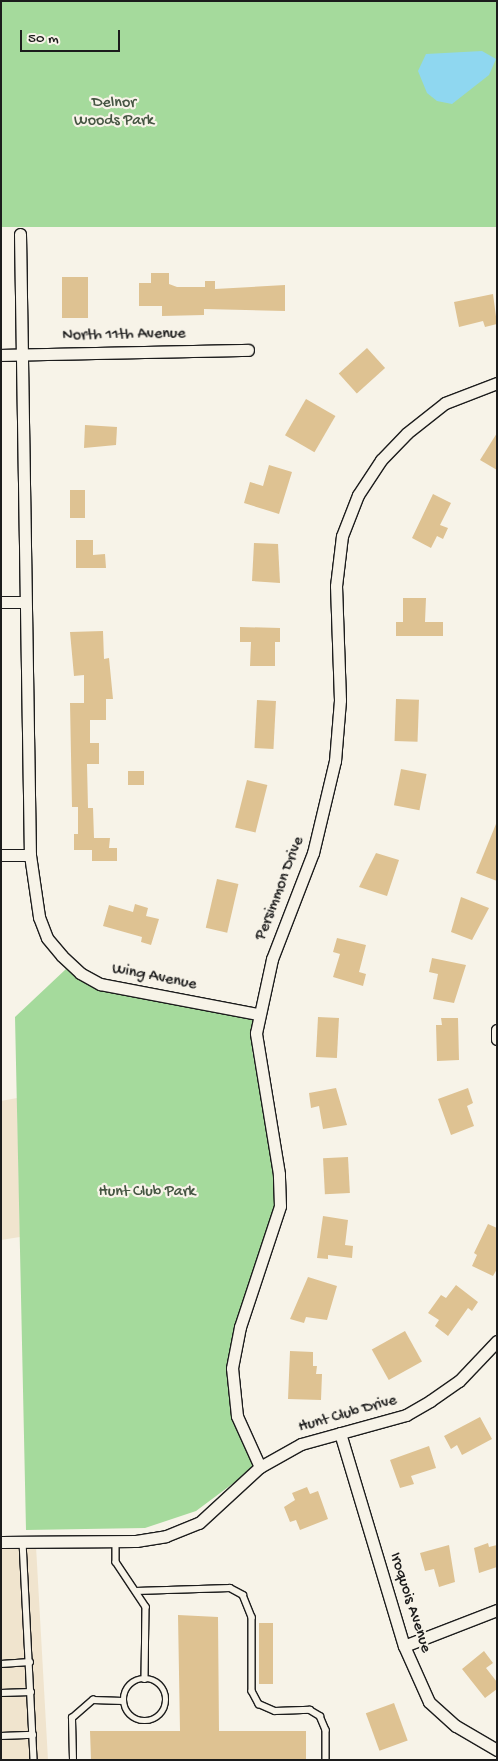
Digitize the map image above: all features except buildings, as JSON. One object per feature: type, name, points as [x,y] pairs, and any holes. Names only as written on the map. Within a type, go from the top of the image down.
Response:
[{"type":"street","name":"Wing Avenue","points":[[20,234],[30,855],[32,885],[47,938],[80,974],[121,991],[258,1014]]},
{"type":"street","name":"North 11th Avenue","points":[[1,355],[248,350]]},
{"type":"street","name":"Persimmon Drive","points":[[260,1467],[237,1416],[232,1368],[240,1327],[280,1206],[279,1174],[256,1033],[258,1014],[272,959],[313,853],[335,760],[340,700],[336,586],[342,536],[358,495],[381,460],[407,432],[446,403],[497,383]]},
{"type":"street","points":[[1,602],[26,602]]},
{"type":"street","points":[[1,855],[30,855]]},
{"type":"street","points":[[497,1030],[497,1039]]},
{"type":"street","name":"Hunt Club Drive","points":[[1,1542],[116,1541],[166,1536],[199,1523],[260,1467],[301,1444],[406,1415],[430,1402],[459,1380],[497,1341]]},
{"type":"street","name":"Iroquois Avenue","points":[[340,1433],[404,1646],[429,1702],[456,1726],[497,1750]]},
{"type":"street","points":[[404,1646],[497,1610]]},
{"type":"lane","points":[[116,1541],[116,1562],[146,1607],[145,1679]]},
{"type":"lane","points":[[24,1542],[34,1760]]},
{"type":"lane","points":[[136,1592],[230,1588],[243,1595],[252,1617],[252,1691],[255,1697],[259,1704],[275,1711],[310,1710],[320,1716],[326,1730],[326,1760]]},
{"type":"lane","points":[[1,1664],[30,1662]]},
{"type":"lane","points":[[145,1679],[158,1684],[166,1696],[160,1715],[140,1721],[128,1714],[123,1701],[127,1688],[145,1679]]},
{"type":"lane","points":[[1,1693],[31,1692]]},
{"type":"lane","points":[[73,1760],[72,1718],[93,1700],[123,1701]]},
{"type":"lane","points":[[1,1736],[33,1734]]},
{"type":"shaded area","points":[[17,1098],[20,1237],[1,1240],[1,1101]]},
{"type":"shaded area","points":[[36,1546],[48,1760],[1,1760],[1,1547]]},
{"type":"green space","name":"Delnor Woods Park","points":[[1,1],[497,1],[497,227],[1,227]]},
{"type":"green space","name":"Hunt Club Park","points":[[66,969],[90,986],[251,1017],[256,1033],[252,1049],[274,1169],[276,1207],[232,1341],[231,1391],[255,1467],[196,1511],[145,1528],[26,1530],[15,1017]]},
{"type":"water","points":[[482,51],[496,59],[489,75],[452,104],[437,101],[427,93],[418,71],[426,54]]}]
